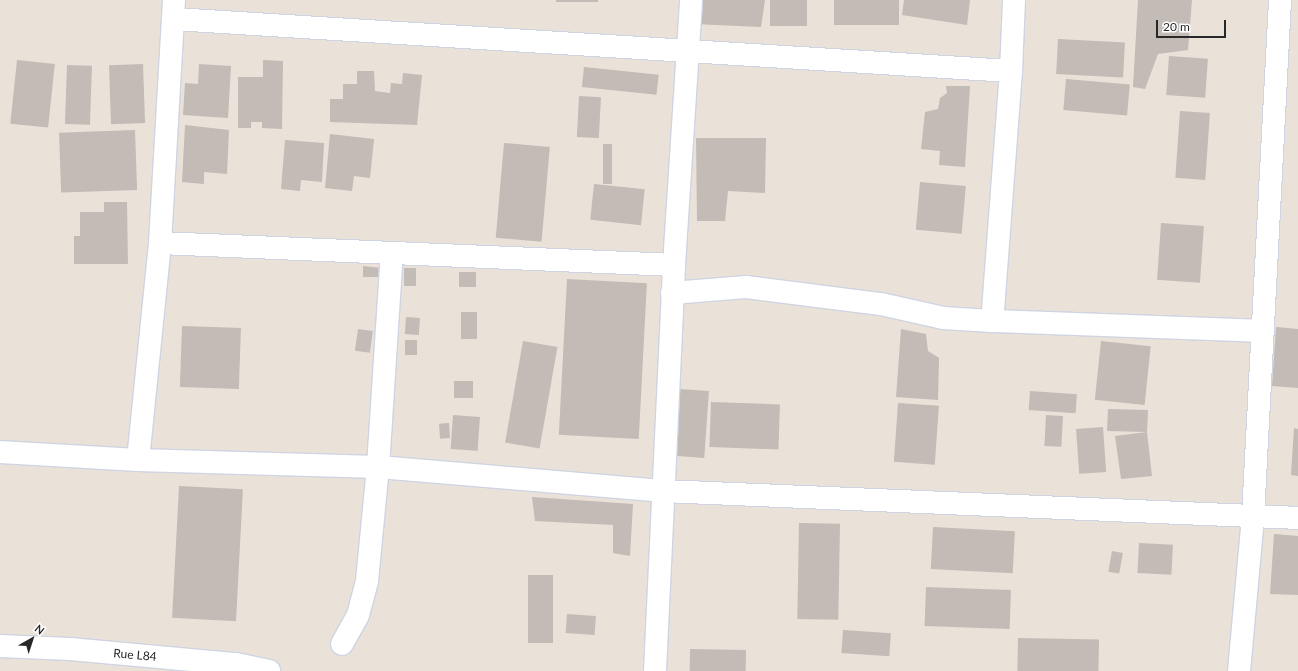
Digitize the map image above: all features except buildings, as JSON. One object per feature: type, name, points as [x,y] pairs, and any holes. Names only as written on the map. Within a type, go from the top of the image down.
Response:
[{"type":"street","points":[[654,671],[672,293],[691,0]]},
{"type":"street","points":[[992,321],[1011,71],[1014,0]]},
{"type":"street","points":[[1239,671],[1252,516],[1280,0]]},
{"type":"street","points":[[138,460],[160,242],[174,10],[687,51],[1011,71]]},
{"type":"street","points":[[160,242],[674,265]]},
{"type":"street","points":[[342,644],[358,615],[367,581],[378,467],[392,253]]},
{"type":"street","points":[[672,293],[746,287],[881,304],[943,318],[1261,331]]},
{"type":"street","points":[[0,452],[138,460],[378,467],[663,491],[1298,518]]},
{"type":"street","name":"Rue L84","points":[[0,646],[70,649],[212,662],[269,671]]}]
